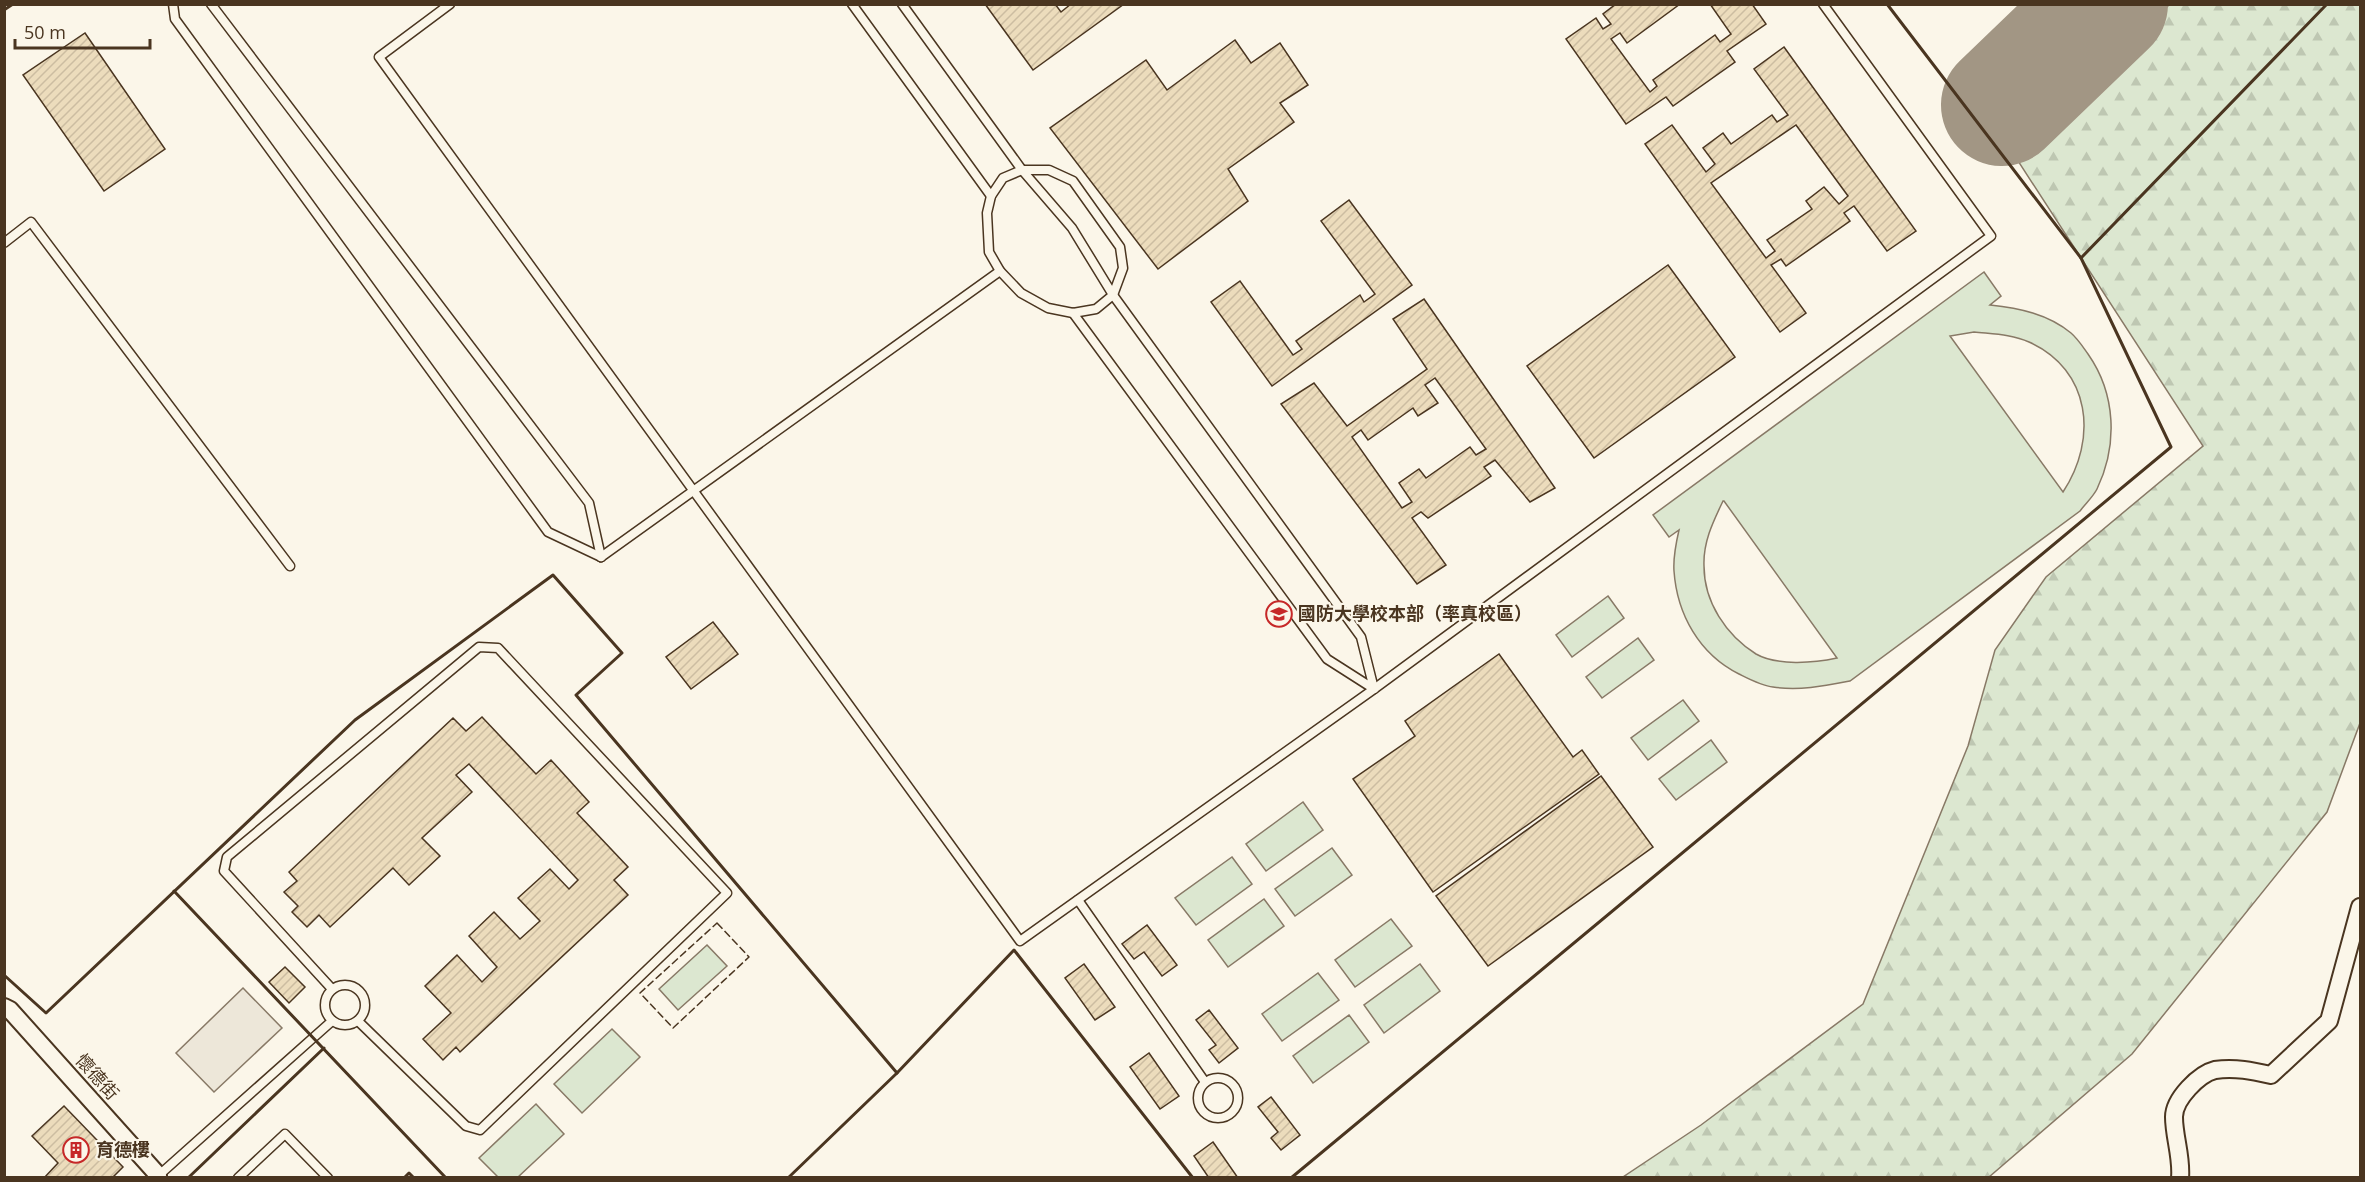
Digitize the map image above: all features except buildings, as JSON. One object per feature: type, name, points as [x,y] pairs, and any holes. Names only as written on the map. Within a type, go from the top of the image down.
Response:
[{"type":"street","points":[[2180,1178],[2175,1106],[2186,1090],[2213,1071],[2243,1069],[2271,1075],[2329,1021],[2361,907]]},
{"type":"street","name":"懷德街","points":[[4,1007],[10,1010],[160,1177]]},
{"type":"lane","points":[[173,4],[175,19],[548,532],[601,557]]},
{"type":"lane","points":[[211,4],[589,503],[601,557]]},
{"type":"lane","points":[[450,4],[379,57],[1020,941],[1374,689],[1991,236],[1823,4]]},
{"type":"lane","points":[[852,4],[991,196]]},
{"type":"lane","points":[[902,4],[1022,170],[1072,228],[1113,295],[1361,637],[1374,689]]},
{"type":"lane","points":[[1022,170],[1049,170],[1073,181],[1120,247],[1123,268],[1113,295],[1096,309],[1073,313],[1048,308],[1021,293],[1000,271],[989,252],[987,213],[991,196],[1003,178],[1022,170]]},
{"type":"lane","points":[[4,243],[31,222],[290,566]]},
{"type":"lane","points":[[601,557],[1000,271]]},
{"type":"lane","points":[[1073,313],[1328,659],[1374,689]]},
{"type":"lane","points":[[332,989],[224,871],[227,857],[479,647],[498,648],[727,893],[480,1130],[466,1126],[358,1021]]},
{"type":"lane","points":[[1078,900],[1205,1082]]},
{"type":"lane","points":[[340,984],[349,984],[358,988],[364,996],[366,1005],[358,1021],[350,1025],[341,1025],[332,1021],[326,1014],[324,1005],[326,996],[332,989],[340,984]]},
{"type":"lane","points":[[160,1177],[332,1021]]},
{"type":"lane","points":[[1216,1077],[1227,1080],[1236,1088],[1239,1099],[1235,1110],[1226,1117],[1214,1118],[1204,1113],[1198,1103],[1198,1091],[1205,1082],[1216,1077]]},
{"type":"lane","points":[[238,1178],[285,1134],[328,1178]]},
{"type":"green space","points":[[2169,5],[2360,5],[2360,723],[2327,812],[2132,1054],[1989,1177],[1623,1177],[1701,1125],[1863,1004],[1968,746],[1995,650],[2046,577],[2203,446],[2009,147]]},
{"type":"green space","points":[[1984,272],[2001,296],[1990,305],[2022,310],[2043,317],[2074,335],[2097,369],[2109,403],[2111,437],[2104,472],[2097,489],[2080,511],[1850,681],[1802,688],[1769,686],[1739,674],[1712,656],[1685,617],[1676,587],[1674,566],[1679,530],[1669,537],[1653,515]],"holes":[[[1974,332],[2009,336],[2029,342],[2050,354],[2065,370],[2076,388],[2082,408],[2084,429],[2081,450],[2074,471],[2063,492],[1950,336]],[[1724,501],[1837,658],[1796,662],[1765,658],[1745,646],[1726,627],[1708,592],[1704,566],[1707,540]]]},
{"type":"green space","points":[[1608,596],[1624,618],[1572,657],[1556,635]]},
{"type":"green space","points":[[1638,638],[1654,660],[1602,698],[1586,677]]},
{"type":"green space","points":[[1683,700],[1699,721],[1648,760],[1631,738]]},
{"type":"green space","points":[[1711,740],[1727,762],[1676,800],[1659,779]]},
{"type":"green space","points":[[1303,802],[1323,830],[1266,871],[1246,844]]},
{"type":"green space","points":[[1332,848],[1352,875],[1295,916],[1275,889]]},
{"type":"green space","points":[[1232,857],[1252,884],[1196,925],[1175,898]]},
{"type":"green space","points":[[1264,899],[1284,926],[1228,967],[1208,940]]},
{"type":"green space","points":[[1391,919],[1412,946],[1355,987],[1335,960]]},
{"type":"green space","points":[[707,945],[727,966],[678,1010],[659,989]]},
{"type":"green space","points":[[1420,964],[1440,991],[1384,1033],[1364,1005]]},
{"type":"green space","points":[[1318,973],[1339,1000],[1282,1041],[1262,1014]]},
{"type":"green space","points":[[1349,1015],[1369,1042],[1313,1083],[1293,1056]]},
{"type":"green space","points":[[612,1029],[640,1057],[582,1113],[554,1084]]},
{"type":"green space","points":[[536,1104],[564,1134],[518,1177],[498,1177],[479,1158]]},
{"type":"shaded area","points":[[243,988],[282,1028],[214,1092],[176,1053]]},
{"type":"runway","points":[[2002,105],[2107,4]]},
{"type":"fence","points":[[717,923],[749,957],[673,1028],[640,993],[717,923]]},
{"type":"wall","points":[[4,10],[13,4]]},
{"type":"wall","points":[[1291,1178],[2171,447],[2081,258],[1887,4]]},
{"type":"wall","points":[[2081,258],[2327,4]]},
{"type":"wall","points":[[4,975],[46,1013],[355,720],[553,575],[622,653],[576,695],[897,1073]]},
{"type":"wall","points":[[174,891],[446,1178]]},
{"type":"wall","points":[[788,1178],[897,1073],[1014,950],[1193,1178]]},
{"type":"wall","points":[[188,1178],[324,1048]]},
{"type":"wall","points":[[404,1178],[409,1173],[414,1178]]},
{"type":"place","name":"國防大學校本部（率真校區）","points":[[1279,614]]},
{"type":"place","name":"育德樓","points":[[76,1150]]}]
